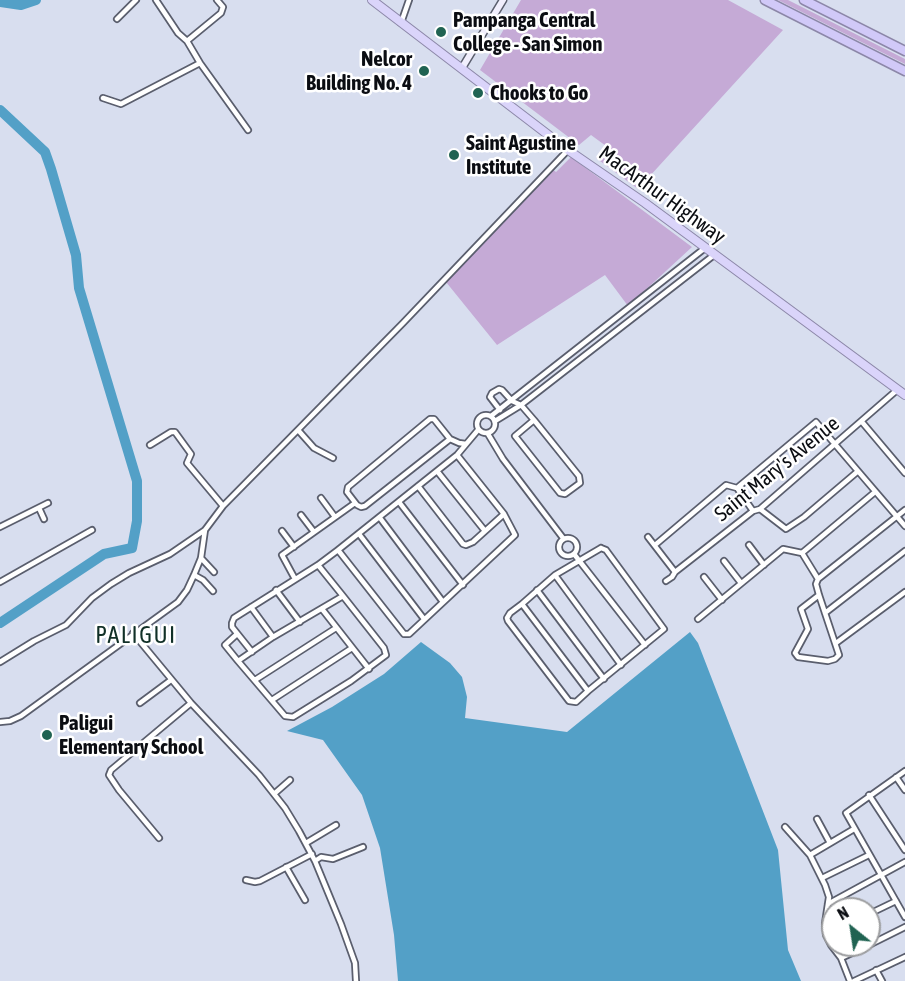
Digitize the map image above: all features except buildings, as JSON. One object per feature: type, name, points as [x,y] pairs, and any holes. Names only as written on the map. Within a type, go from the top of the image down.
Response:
[{"type":"highway","name":"MacArthur Highway","points":[[372,0],[382,3],[401,23],[568,150],[905,395]]},
{"type":"highway","points":[[765,0],[905,71]]},
{"type":"highway","points":[[804,0],[905,51]]},
{"type":"main road","points":[[462,68],[503,0]]},
{"type":"street","points":[[117,19],[136,0]]},
{"type":"street","points":[[156,0],[178,33],[187,40],[200,63],[248,130]]},
{"type":"street","points":[[187,40],[221,13],[223,7],[217,0]]},
{"type":"street","points":[[401,23],[409,0]]},
{"type":"street","points":[[103,98],[121,104],[200,63]]},
{"type":"street","points":[[0,661],[66,625],[92,598],[111,584],[170,554],[205,530],[223,506],[568,150]]},
{"type":"street","points":[[564,538],[503,459],[488,434],[478,430],[476,424],[478,418],[483,415],[491,416],[500,410],[705,248]]},
{"type":"street","points":[[495,422],[714,255]]},
{"type":"street","points":[[692,259],[699,267]]},
{"type":"street","points":[[667,279],[674,286]]},
{"type":"street","points":[[606,327],[611,335]]},
{"type":"street","points":[[500,410],[490,397],[499,389],[520,405],[534,420],[580,478],[580,483],[565,494],[560,493],[515,436],[534,420]]},
{"type":"street","name":"Saint Mary's Avenue","points":[[666,581],[753,511],[760,509],[897,390]]},
{"type":"street","points":[[488,434],[494,429],[495,422],[491,416]]},
{"type":"street","points":[[450,439],[365,506],[361,507],[355,503],[347,492],[348,487],[430,419],[434,419],[450,439],[466,444]]},
{"type":"street","points":[[862,422],[905,472]]},
{"type":"street","points":[[737,488],[815,423],[905,526]]},
{"type":"street","points":[[298,430],[314,448],[333,458]]},
{"type":"street","points":[[252,652],[237,633],[232,623],[234,618],[339,550],[457,455],[478,430]]},
{"type":"street","points":[[150,445],[171,432],[175,432],[191,454],[186,463],[223,506]]},
{"type":"street","points":[[339,550],[404,634],[409,634],[515,535],[504,514],[457,455]]},
{"type":"street","points":[[437,471],[485,531]]},
{"type":"street","points":[[760,509],[786,529],[804,517],[857,472]]},
{"type":"street","points":[[655,545],[726,486],[731,485],[737,488],[753,511]]},
{"type":"street","points":[[418,486],[466,545],[473,542],[504,514]]},
{"type":"street","points":[[802,553],[875,492]]},
{"type":"street","points":[[321,498],[335,517]]},
{"type":"street","points":[[399,502],[463,585]]},
{"type":"street","points":[[0,527],[48,503]]},
{"type":"street","points":[[295,579],[282,555],[355,503]]},
{"type":"street","points":[[39,508],[44,519]]},
{"type":"street","points":[[819,595],[801,609],[807,629],[795,655],[820,660],[835,659],[839,656],[816,584],[818,579],[905,510]]},
{"type":"street","points":[[302,515],[314,532]]},
{"type":"street","points":[[380,518],[443,602]]},
{"type":"street","points":[[0,582],[92,530]]},
{"type":"street","points":[[0,722],[21,716],[178,602],[188,590],[201,558],[205,530]]},
{"type":"street","points":[[282,531],[294,547]]},
{"type":"street","points":[[359,534],[424,619]]},
{"type":"street","points":[[648,537],[675,572]]},
{"type":"street","points":[[564,538],[572,538],[577,543],[574,554],[565,556],[560,552],[559,543],[564,538]]},
{"type":"street","points":[[749,545],[764,565]]},
{"type":"street","points":[[601,548],[606,550],[664,627],[663,631],[576,702],[569,701],[507,618],[555,575],[579,561],[601,548]]},
{"type":"street","points":[[698,619],[783,549],[802,553],[818,579]]},
{"type":"street","points":[[825,614],[905,551]]},
{"type":"street","points":[[574,554],[645,645]]},
{"type":"street","points":[[201,558],[214,572]]},
{"type":"street","points":[[724,561],[741,583]]},
{"type":"street","points":[[237,633],[225,645],[285,716],[293,717],[369,669],[385,656],[386,651],[318,565]]},
{"type":"street","points":[[194,575],[203,580],[213,591]]},
{"type":"street","points":[[555,575],[621,665]]},
{"type":"street","points":[[704,577],[723,600]]},
{"type":"street","points":[[276,590],[300,622]]},
{"type":"street","points":[[537,590],[604,679]]},
{"type":"street","points":[[836,643],[905,592]]},
{"type":"street","points":[[238,661],[273,637],[343,596]]},
{"type":"street","points":[[522,604],[588,691]]},
{"type":"street","points":[[250,608],[273,637]]},
{"type":"street","points":[[322,609],[369,669]]},
{"type":"street","points":[[255,680],[336,628]]},
{"type":"street","points":[[133,633],[190,703],[274,794],[306,843],[349,944],[355,963],[356,981]]},
{"type":"street","points":[[272,700],[352,648]]},
{"type":"street","points":[[140,703],[171,680]]},
{"type":"street","points":[[159,838],[109,775],[111,770],[190,703]]},
{"type":"street","points":[[905,771],[847,811],[846,814],[905,916]]},
{"type":"street","points":[[896,777],[905,790]]},
{"type":"street","points":[[274,794],[290,780]]},
{"type":"street","points":[[869,795],[905,850]]},
{"type":"street","points":[[817,819],[830,843]]},
{"type":"street","points":[[306,843],[336,825]]},
{"type":"street","points":[[785,827],[810,855],[828,891],[828,897]]},
{"type":"street","points":[[810,855],[854,829]]},
{"type":"street","points":[[315,861],[321,857],[333,860],[363,847]]},
{"type":"street","points":[[246,880],[255,882],[312,854]]},
{"type":"street","points":[[822,878],[869,855]]},
{"type":"street","points":[[842,897],[905,862]]},
{"type":"street","points":[[286,867],[305,900]]},
{"type":"street","points":[[881,908],[896,901]]},
{"type":"street","points":[[881,939],[905,927]]},
{"type":"street","points":[[841,958],[852,981],[904,958],[905,964]]},
{"type":"street","points":[[876,970],[882,981]]},
{"type":"shaded area","points":[[521,0],[728,0],[783,30],[638,189],[596,158],[606,146],[591,135],[579,145],[480,70]]},
{"type":"shaded area","points":[[778,0],[788,0],[905,59],[905,64]]},
{"type":"shaded area","points":[[571,157],[692,247],[628,306],[605,275],[497,345],[446,282],[552,169],[556,172]]},
{"type":"water","points":[[690,632],[698,643],[778,850],[788,950],[801,981],[398,981],[394,935],[380,848],[362,795],[323,740],[287,731],[332,707],[384,674],[421,642],[450,663],[462,677],[467,697],[465,718],[567,732]]},
{"type":"waterway","points":[[0,2],[21,5],[36,0]]},
{"type":"waterway","points":[[0,110],[45,152],[76,255],[79,288],[137,481],[137,521],[132,548],[104,554],[0,623]]},
{"type":"place","name":"Pampanga Central College - San Simon","points":[[441,32]]},
{"type":"place","name":"Nelcor Building No. 4","points":[[424,71]]},
{"type":"place","name":"Chooks to Go","points":[[478,93]]},
{"type":"place","name":"Saint Agustine Institute","points":[[454,155]]},
{"type":"place","name":"Paligui Elementary School","points":[[47,735]]},
{"type":"district","name":"PALIGUI","points":[[136,635]]}]
